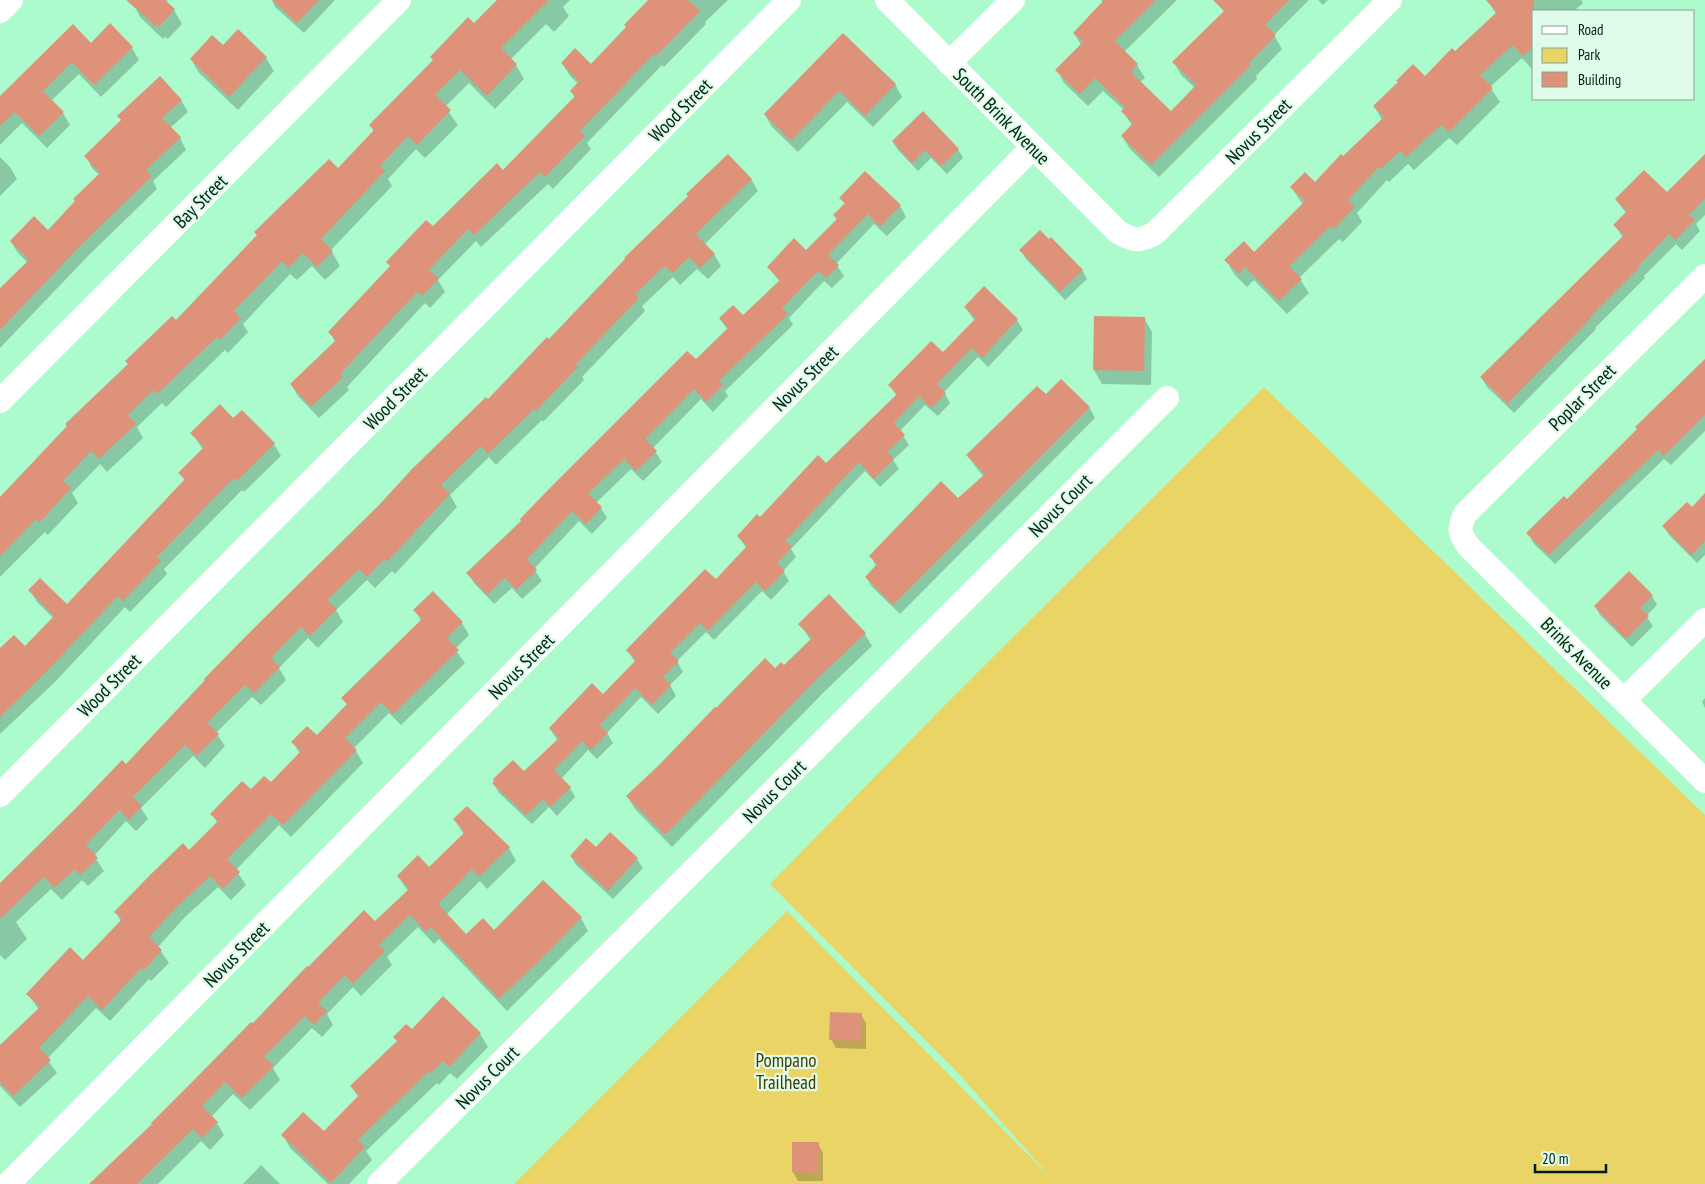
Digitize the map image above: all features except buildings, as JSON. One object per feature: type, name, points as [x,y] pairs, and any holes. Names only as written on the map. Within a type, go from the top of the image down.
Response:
[{"type":"street","points":[[0,11],[11,0]]},
{"type":"street","name":"Bay Street","points":[[0,402],[399,0]]},
{"type":"street","name":"Wood Street","points":[[0,795],[789,0]]},
{"type":"street","name":"South Brink Avenue","points":[[886,0],[1118,232]]},
{"type":"street","points":[[949,63],[1013,0]]},
{"type":"street","name":"Novus Street","points":[[1118,232],[1130,239],[1144,240],[1155,233],[1390,0]]},
{"type":"street","name":"Novus Street","points":[[8,1184],[1034,147]]},
{"type":"street","name":"Poplar Street","points":[[1462,520],[1465,514],[1705,276]]},
{"type":"street","name":"Novus Court","points":[[379,1184],[1168,398]]},
{"type":"street","name":"Brinks Avenue","points":[[1462,520],[1460,527],[1462,536],[1469,547],[1705,781]]},
{"type":"street","points":[[1624,700],[1705,620]]},
{"type":"green space","name":"Pompano Trailhead","points":[[1264,387],[1705,815],[1705,1184],[514,1184],[787,911],[1053,1180],[958,1073],[770,884],[946,704]]}]
